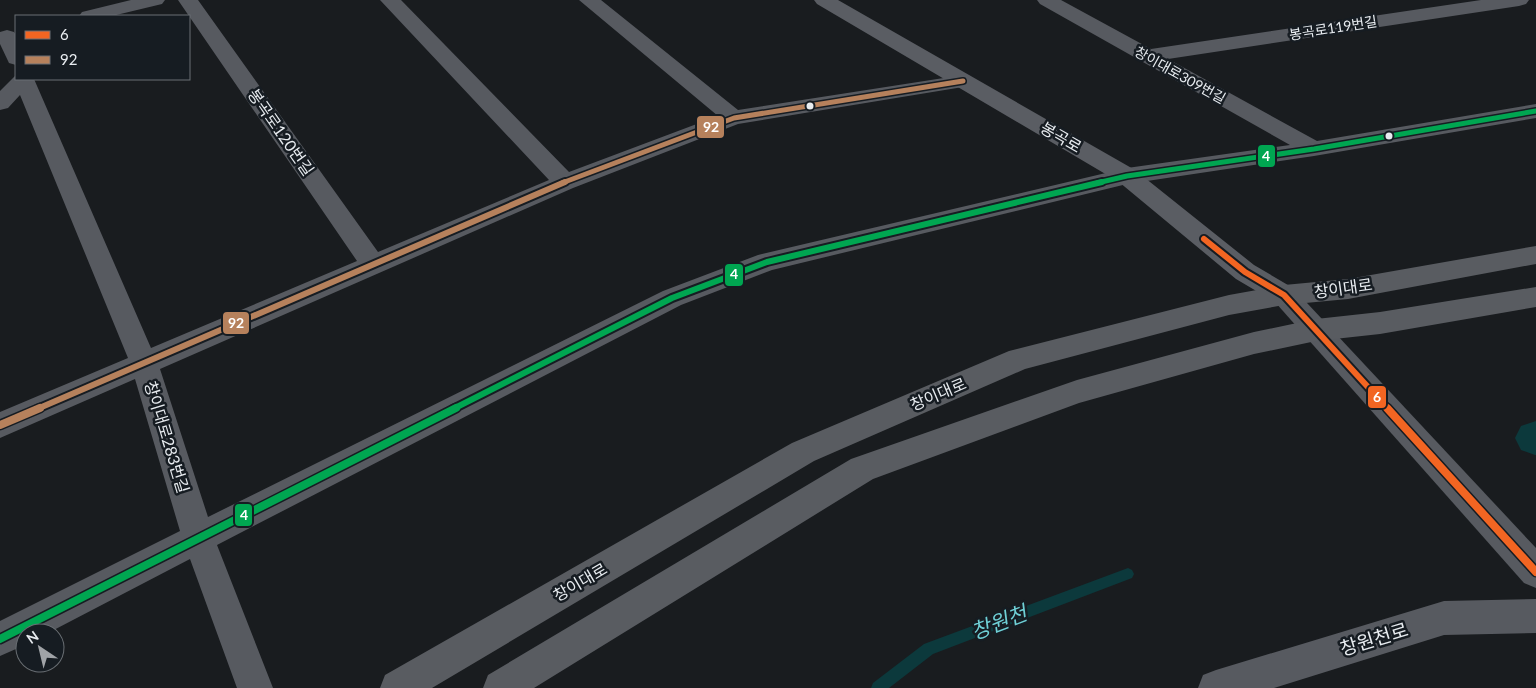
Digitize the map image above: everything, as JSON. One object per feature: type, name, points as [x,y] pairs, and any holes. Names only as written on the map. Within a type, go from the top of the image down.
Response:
[{"type":"main road","name":"창이대로","points":[[398,688],[803,452],[1019,359],[1229,305],[1284,295],[1348,290],[1536,255]]},
{"type":"main road","points":[[501,688],[862,469],[1077,392],[1254,343],[1316,330],[1380,323],[1536,297]]},
{"type":"street","points":[[93,15],[155,0]]},
{"type":"street","name":"봉곡로120번길","points":[[188,0],[373,265]]},
{"type":"street","points":[[390,0],[565,182]]},
{"type":"street","points":[[589,0],[734,118]]},
{"type":"street","name":"봉곡로","points":[[824,0],[1127,176],[1245,272],[1284,295]]},
{"type":"street","name":"창이대로309번길","points":[[1047,0],[1314,149]]},
{"type":"street","name":"봉곡로119번길","points":[[1147,56],[1519,0]]},
{"type":"street","points":[[8,36],[15,56]]},
{"type":"street","points":[[0,103],[23,80]]},
{"type":"street","name":"창이대로283번길","points":[[24,80],[144,363],[199,540],[255,688]]},
{"type":"street","points":[[0,425],[565,182],[734,118],[963,81]]},
{"type":"street","points":[[0,639],[199,540],[672,298],[766,262],[1127,176],[1314,149],[1536,111]]},
{"type":"street","points":[[1284,295],[1536,572]]},
{"type":"street","name":"창원천로","points":[[1216,688],[1444,618],[1536,616]]},
{"type":"waterway","name":"창원천","points":[[878,688],[929,649],[1128,574]]},
{"type":"transit line","name":"92","points":[[0,425],[565,182],[734,118],[963,81]]},
{"type":"transit line","name":"4","points":[[0,639],[672,298],[767,262],[1127,176],[1314,149],[1536,111]]},
{"type":"transit line","name":"6","points":[[1204,239],[1245,272],[1284,295],[1536,572]]}]
